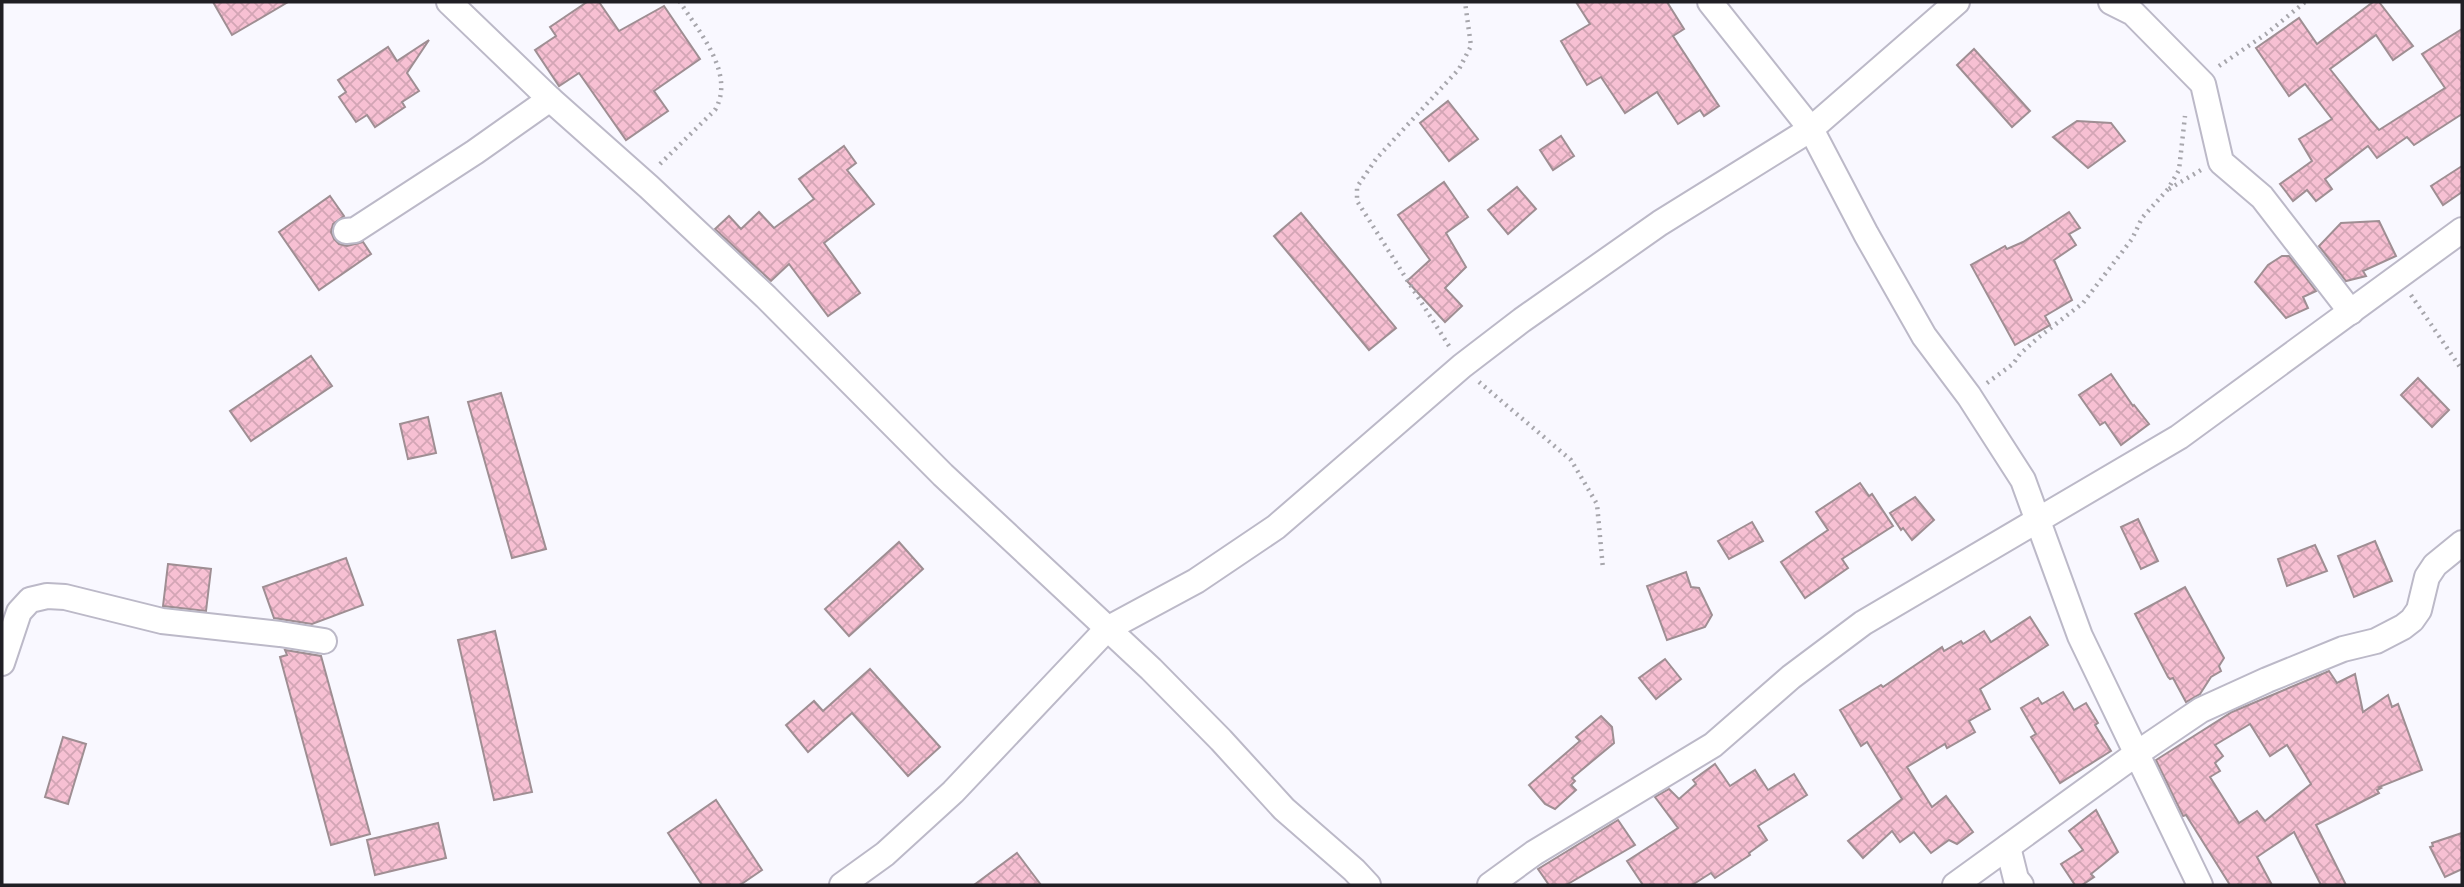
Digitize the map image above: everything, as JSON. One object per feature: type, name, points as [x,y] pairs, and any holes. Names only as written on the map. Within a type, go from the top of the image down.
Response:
[{"type":"street","points":[[449,2],[766,298],[943,475],[1151,669],[1284,809],[1338,855],[1368,885]]},
{"type":"street","points":[[1710,2],[1811,129],[1924,336],[1969,396],[2023,480],[2080,636],[2200,885]]},
{"type":"street","points":[[2111,2],[2133,13],[2203,85],[2221,162],[2262,197],[2351,312]]},
{"type":"street","points":[[842,885],[885,853],[953,792],[1107,629],[1196,581],[1276,527],[1462,366],[1522,320],[1660,223],[1811,129],[1950,4]]},
{"type":"street","points":[[346,231],[355,230],[377,216],[550,99]]},
{"type":"street","points":[[1490,885],[1534,853],[1713,745],[1791,677],[1863,623],[2179,437],[2462,230]]},
{"type":"street","points":[[1955,885],[2201,710],[2343,649],[2376,641],[2403,627],[2412,620],[2418,610],[2427,577],[2435,565],[2462,543]]},
{"type":"street","points":[[2,663],[19,612],[30,600],[47,596],[65,597],[162,621],[324,641]]},
{"type":"street","points":[[2008,848],[2016,878],[2021,885]]},
{"type":"path","points":[[649,187],[659,166],[715,110],[723,88],[720,70],[681,2]]},
{"type":"path","points":[[1465,2],[1471,46],[1465,58],[1459,69],[1376,159],[1357,187],[1357,201],[1462,366],[1571,460],[1597,504],[1602,569]]},
{"type":"path","points":[[1969,396],[2013,364],[2039,337],[2083,303],[2132,239],[2142,218],[2168,190],[2179,170],[2187,108],[2192,97],[2217,67],[2266,34],[2305,2]]},
{"type":"path","points":[[2399,277],[2462,370]]},
{"type":"building","points":[[213,2],[288,2],[232,35]]},
{"type":"building","points":[[587,2],[599,2],[619,31],[664,6],[700,59],[654,91],[668,111],[626,140],[579,73],[559,86],[535,50],[556,36],[550,27]]},
{"type":"building","points":[[1576,2],[1667,2],[1684,29],[1673,36],[1719,106],[1704,116],[1700,110],[1678,124],[1657,92],[1625,113],[1601,77],[1587,85],[1561,41],[1590,24]]},
{"type":"building","points":[[2373,2],[2379,2],[2413,46],[2393,60],[2376,35],[2330,69],[2372,122],[2379,130],[2445,88],[2422,54],[2462,29],[2462,114],[2414,145],[2407,137],[2377,158],[2368,146],[2325,179],[2332,189],[2316,201],[2307,190],[2293,201],[2280,184],[2312,161],[2299,139],[2332,119],[2305,84],[2289,96],[2256,48],[2299,18],[2317,44]]},
{"type":"building","points":[[429,40],[407,73],[419,91],[402,102],[405,107],[375,127],[367,115],[356,122],[339,97],[346,92],[338,80],[388,47],[397,61]]},
{"type":"building","points":[[1974,49],[2030,111],[2012,127],[1957,65]]},
{"type":"building","points":[[1448,101],[1478,139],[1449,161],[1420,123]]},
{"type":"building","points":[[2077,121],[2111,123],[2125,141],[2088,168],[2053,137]]},
{"type":"building","points":[[1561,136],[1574,156],[1553,170],[1540,150]]},
{"type":"building","points":[[844,146],[856,163],[847,170],[874,204],[824,243],[860,293],[828,316],[789,264],[771,281],[715,229],[729,216],[741,229],[759,212],[774,228],[814,199],[799,179]]},
{"type":"building","points":[[2462,166],[2462,192],[2443,205],[2431,186]]},
{"type":"building","points":[[1444,182],[1468,217],[1446,233],[1466,267],[1445,288],[1462,306],[1445,322],[1407,281],[1430,260],[1398,215]]},
{"type":"building","points":[[1517,187],[1536,209],[1508,234],[1488,210]]},
{"type":"building","points":[[330,196],[344,216],[333,224],[331,232],[334,239],[347,246],[363,242],[371,254],[319,290],[279,232]]},
{"type":"building","points":[[2069,212],[2080,228],[2069,234],[2076,245],[2054,260],[2072,300],[2045,316],[2050,325],[2015,345],[1971,265],[2005,246],[2007,249],[2023,242]]},
{"type":"building","points":[[1301,213],[1396,328],[1369,350],[1274,236]]},
{"type":"building","points":[[2379,221],[2396,256],[2363,271],[2366,276],[2346,281],[2319,246],[2341,223]]},
{"type":"building","points":[[2282,256],[2289,256],[2316,291],[2303,297],[2308,308],[2286,318],[2255,282],[2268,265]]},
{"type":"building","points":[[311,356],[332,386],[251,441],[230,411]]},
{"type":"building","points":[[2111,374],[2149,424],[2121,445],[2105,422],[2100,425],[2079,395]]},
{"type":"building","points":[[2418,378],[2449,410],[2432,427],[2401,395]]},
{"type":"building","points":[[501,393],[546,549],[512,558],[468,402]]},
{"type":"building","points":[[428,417],[436,453],[408,459],[400,424]]},
{"type":"building","points":[[1860,483],[1869,496],[1872,494],[1893,526],[1842,559],[1848,568],[1805,598],[1781,562],[1828,530],[1816,512]]},
{"type":"building","points":[[1915,497],[1934,520],[1912,540],[1903,528],[1901,530],[1890,513]]},
{"type":"building","points":[[2138,519],[2158,561],[2141,569],[2121,527]]},
{"type":"building","points":[[1752,522],[1763,541],[1729,559],[1718,541]]},
{"type":"building","points":[[2375,541],[2392,581],[2354,597],[2338,556]]},
{"type":"building","points":[[899,542],[923,569],[849,636],[825,609]]},
{"type":"building","points":[[2315,545],[2327,571],[2287,586],[2278,559]]},
{"type":"building","points":[[346,558],[363,605],[312,624],[274,618],[263,587]]},
{"type":"building","points":[[168,564],[211,569],[206,611],[163,606]]},
{"type":"building","points":[[1686,572],[1691,587],[1699,588],[1712,615],[1705,627],[1667,640],[1647,586]]},
{"type":"building","points":[[2185,587],[2224,658],[2219,666],[2221,671],[2211,677],[2200,694],[2186,702],[2173,678],[2168,677],[2135,614]]},
{"type":"building","points":[[2030,617],[2048,645],[1980,689],[1990,709],[1969,721],[1975,732],[1947,748],[1945,744],[1907,767],[1932,807],[1946,796],[1973,832],[1957,844],[1949,840],[1931,853],[1914,832],[1900,842],[1892,831],[1863,858],[1848,841],[1902,799],[1867,742],[1861,746],[1840,710],[1881,685],[1883,687],[1942,647],[1944,651],[1961,641],[1963,644],[1984,631],[1991,642]]},
{"type":"building","points":[[495,631],[532,792],[494,800],[458,640]]},
{"type":"building","points":[[285,650],[321,656],[370,834],[331,845],[280,657],[287,655]]},
{"type":"building","points":[[1665,659],[1681,679],[1656,699],[1639,678]]},
{"type":"building","points":[[870,669],[940,747],[908,776],[852,713],[808,752],[786,725],[814,701],[823,711]]},
{"type":"building","points":[[2329,671],[2337,683],[2355,674],[2363,712],[2388,695],[2392,707],[2398,704],[2422,770],[2379,787],[2379,793],[2316,825],[2346,885],[2321,885],[2294,832],[2257,857],[2272,885],[2230,885],[2186,815],[2183,816],[2156,760],[2232,712]],"holes":[[[2250,724],[2270,756],[2287,745],[2311,784],[2265,821],[2257,811],[2239,823],[2210,777],[2220,771],[2215,763],[2223,756],[2215,745]]]},
{"type":"building","points":[[2063,692],[2074,710],[2086,703],[2098,723],[2095,725],[2111,751],[2060,783],[2031,737],[2036,734],[2021,708],[2038,698],[2042,704]]},
{"type":"building","points":[[1601,716],[1612,727],[1614,743],[1572,778],[1575,781],[1571,785],[1576,790],[1555,809],[1545,804],[1529,785],[1580,741],[1576,737]]},
{"type":"building","points":[[63,737],[86,744],[68,804],[45,797]]},
{"type":"building","points":[[1715,764],[1730,786],[1755,770],[1768,790],[1794,774],[1807,795],[1758,826],[1767,840],[1715,878],[1711,873],[1692,885],[1643,885],[1627,861],[1678,828],[1655,797],[1669,789],[1679,799],[1696,784],[1693,780]]},
{"type":"building","points":[[716,800],[762,870],[740,885],[702,885],[668,833]]},
{"type":"building","points":[[2096,810],[2118,852],[2091,874],[2094,877],[2082,885],[2075,885],[2061,864],[2083,850],[2069,831]]},
{"type":"building","points":[[1618,820],[1635,845],[1566,885],[1549,885],[1538,869]]},
{"type":"building","points":[[438,823],[446,858],[375,875],[367,840]]},
{"type":"building","points":[[2462,833],[2462,869],[2445,877],[2430,847],[2433,846],[2432,843]]},
{"type":"building","points":[[1017,853],[1041,885],[974,885]]}]
